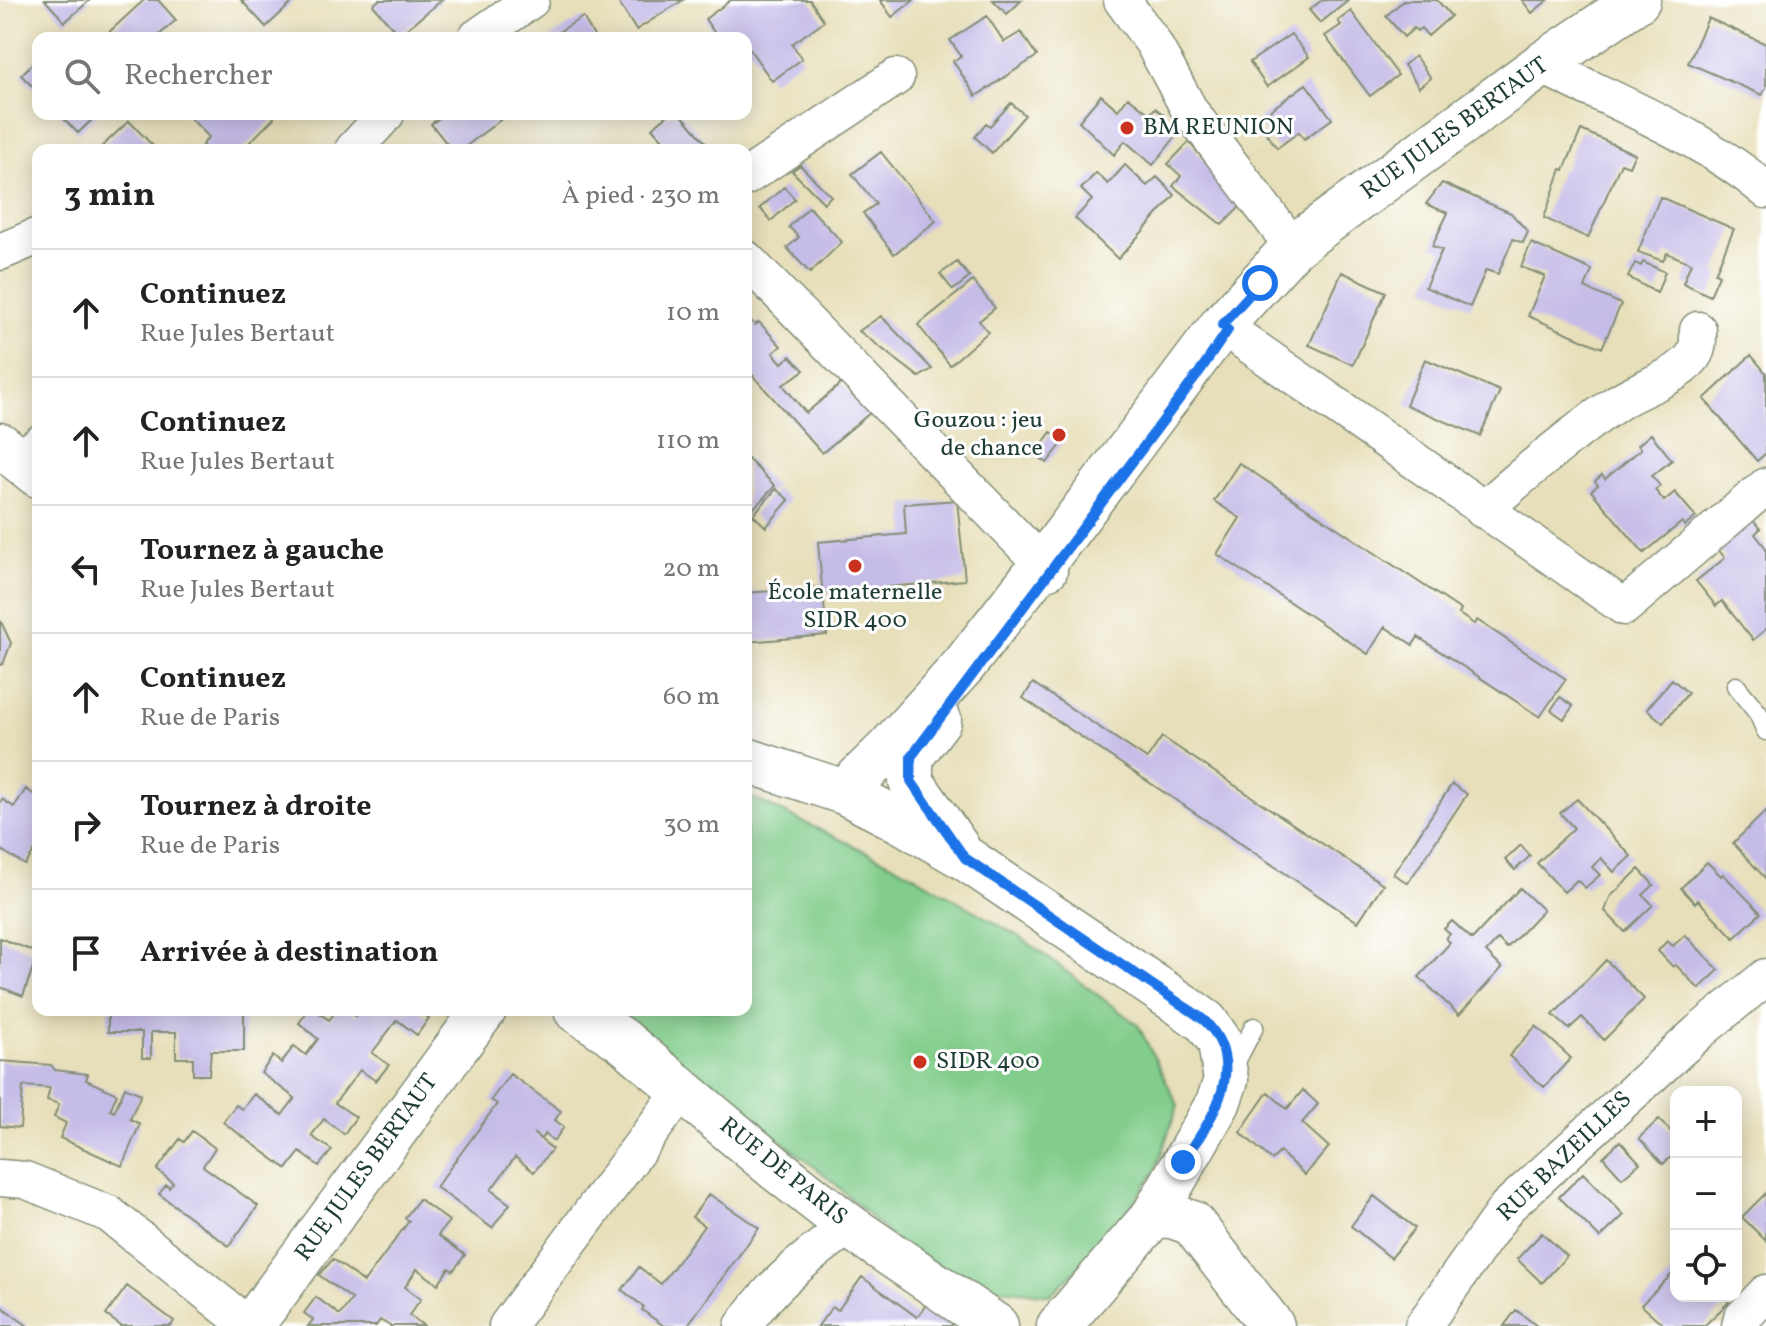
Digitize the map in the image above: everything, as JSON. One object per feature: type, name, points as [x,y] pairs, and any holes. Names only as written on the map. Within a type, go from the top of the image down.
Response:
[{"type":"street","points":[[485,32],[531,0]]},
{"type":"street","points":[[1122,0],[1152,41],[1190,111],[1285,256]]},
{"type":"street","name":"RUE JULES BERTAUT","points":[[965,858],[911,781],[911,757],[1046,568],[1225,327],[1285,256],[1541,65],[1638,0]]},
{"type":"street","points":[[1541,65],[1693,141],[1742,170],[1766,190]]},
{"type":"street","points":[[752,173],[896,77]]},
{"type":"street","points":[[358,144],[380,120]]},
{"type":"street","points":[[0,252],[32,239]]},
{"type":"street","points":[[752,265],[1046,568]]},
{"type":"street","points":[[1225,327],[1624,607],[1766,486]]},
{"type":"street","points":[[1483,510],[1570,435],[1692,358],[1699,345],[1698,330]]},
{"type":"street","name":"RUE JULES BERTAUT","points":[[844,792],[888,749],[964,665],[1046,568]]},
{"type":"street","points":[[752,762],[844,792],[965,858],[1206,1022],[1220,1042],[1226,1080],[1202,1133],[1173,1219],[1059,1326]]},
{"type":"street","name":"RUE BAZEILLES","points":[[1423,1326],[1499,1200],[1766,977]]},
{"type":"street","name":"RUE JULES BERTAUT","points":[[250,1326],[480,1016]]},
{"type":"street","name":"RUE DE PARIS","points":[[585,1016],[622,1040],[849,1226],[996,1326]]},
{"type":"street","points":[[507,1326],[682,1090]]},
{"type":"street","points":[[0,1178],[25,1180],[109,1214],[250,1326]]},
{"type":"street","points":[[1173,1219],[1272,1326]]},
{"type":"street","points":[[743,1326],[757,1306],[806,1257],[849,1226]]},
{"type":"street","points":[[1740,1326],[1742,1318],[1766,1293]]},
{"type":"lane","points":[[1736,686],[1758,713],[1766,731]]},
{"type":"lane","points":[[1226,1080],[1254,1027]]},
{"type":"green space","name":"SIDR 400","points":[[752,798],[905,870],[1023,939],[1138,1025],[1178,1105],[1155,1172],[1103,1244],[1050,1295],[973,1285],[894,1239],[830,1179],[622,1016],[752,1016]]},
{"type":"building","points":[[45,0],[90,0],[65,22]]},
{"type":"building","points":[[144,0],[158,0],[176,20],[163,32],[109,32]]},
{"type":"building","points":[[241,0],[295,0],[266,27]]},
{"type":"building","points":[[379,0],[442,0],[403,32],[396,32],[373,5]]},
{"type":"building","points":[[617,0],[683,0],[636,30]]},
{"type":"building","points":[[731,0],[810,0],[824,21],[792,44],[802,59],[772,81],[752,53],[752,32],[714,32],[705,19]]},
{"type":"building","points":[[880,0],[914,0],[892,17]]},
{"type":"building","points":[[993,0],[1022,0],[1007,14]]},
{"type":"building","points":[[1322,0],[1349,0],[1320,23],[1309,10]]},
{"type":"building","points":[[1404,0],[1437,0],[1451,16],[1428,36],[1421,28],[1417,31],[1414,28],[1404,37],[1386,16]]},
{"type":"building","points":[[1522,0],[1548,0],[1532,13]]},
{"type":"building","points":[[1351,11],[1398,75],[1370,96],[1325,36],[1341,25],[1338,21]]},
{"type":"building","points":[[987,16],[1004,42],[1021,32],[1037,56],[976,96],[953,61],[961,56],[950,40]]},
{"type":"building","points":[[583,17],[592,32],[559,32]]},
{"type":"building","points":[[1708,18],[1766,44],[1766,88],[1762,95],[1688,63]]},
{"type":"building","points":[[1291,34],[1309,57],[1267,87],[1250,62]]},
{"type":"building","points":[[1415,56],[1431,78],[1419,87],[1404,65]]},
{"type":"building","points":[[32,64],[32,86],[21,75]]},
{"type":"building","points":[[1306,84],[1332,119],[1304,139],[1299,132],[1277,148],[1257,120]]},
{"type":"building","name":"BM REUNION","points":[[1101,95],[1118,110],[1128,97],[1150,114],[1155,108],[1164,115],[1159,121],[1177,135],[1153,165],[1125,141],[1114,155],[1079,121]]},
{"type":"building","points":[[1011,103],[1025,115],[992,153],[975,137],[986,123],[990,126]]},
{"type":"building","points":[[65,120],[92,120],[78,133]]},
{"type":"building","points":[[192,120],[272,120],[248,144],[203,144],[209,137]]},
{"type":"building","points":[[437,120],[500,120],[469,144],[447,144],[431,124]]},
{"type":"building","points":[[662,120],[686,120],[707,144],[667,144],[652,128]]},
{"type":"building","points":[[129,121],[151,144],[104,144]]},
{"type":"building","points":[[1581,130],[1635,154],[1629,166],[1621,163],[1588,238],[1544,218],[1561,169],[1564,170]]},
{"type":"building","points":[[1189,142],[1242,205],[1222,225],[1173,186],[1181,176],[1168,164]]},
{"type":"building","points":[[881,152],[936,221],[894,254],[863,213],[876,204],[852,174]]},
{"type":"building","points":[[800,165],[831,196],[824,203],[792,171]]},
{"type":"building","points":[[1125,165],[1147,186],[1157,177],[1175,195],[1118,259],[1075,218],[1092,200],[1081,189],[1096,173],[1108,184]]},
{"type":"building","points":[[1442,183],[1511,213],[1528,232],[1523,243],[1513,239],[1498,274],[1486,270],[1470,307],[1425,287],[1442,250],[1432,246],[1448,213],[1426,204]]},
{"type":"building","points":[[784,187],[795,199],[771,221],[760,208]]},
{"type":"building","points":[[1660,197],[1734,229],[1715,273],[1719,275],[1710,296],[1683,283],[1691,263],[1667,253],[1663,261],[1638,252]]},
{"type":"building","points":[[809,207],[842,242],[810,273],[787,248],[799,237],[789,227]]},
{"type":"building","points":[[1531,243],[1592,270],[1585,288],[1621,304],[1602,348],[1528,316],[1545,276],[1521,267]]},
{"type":"building","points":[[957,262],[970,277],[953,290],[940,274]]},
{"type":"building","points":[[1643,262],[1665,272],[1657,293],[1628,277],[1635,263],[1641,266]]},
{"type":"building","points":[[1342,272],[1386,292],[1353,365],[1309,345]]},
{"type":"building","points":[[973,281],[995,308],[979,321],[988,332],[950,365],[918,325]]},
{"type":"building","points":[[881,316],[932,369],[919,377],[859,331]]},
{"type":"building","points":[[752,322],[755,325],[759,322],[781,346],[773,353],[782,363],[790,356],[804,370],[783,385],[806,413],[842,383],[854,397],[857,394],[871,412],[822,453],[752,375]]},
{"type":"building","points":[[1751,355],[1766,373],[1766,453],[1757,461],[1704,399]]},
{"type":"building","points":[[1425,359],[1500,391],[1480,436],[1406,405]]},
{"type":"building","points":[[1051,432],[1064,441],[1047,463],[1035,454]]},
{"type":"building","points":[[1651,434],[1672,460],[1652,476],[1660,486],[1655,490],[1664,501],[1675,492],[1696,517],[1685,526],[1682,522],[1644,553],[1591,491],[1598,485],[1595,481],[1602,475],[1605,479],[1641,449],[1638,445]]},
{"type":"building","points":[[752,463],[775,486],[752,510]]},
{"type":"building","points":[[1239,463],[1461,610],[1459,614],[1474,624],[1477,620],[1566,679],[1540,717],[1418,637],[1413,645],[1385,627],[1368,654],[1217,554],[1240,518],[1214,501]]},
{"type":"building","points":[[776,489],[789,500],[766,527],[753,515]]},
{"type":"building","name":"École maternelle SIDR 400","points":[[957,500],[965,580],[823,593],[827,635],[752,641],[752,593],[822,587],[818,542],[906,534],[904,504]]},
{"type":"building","points":[[1752,519],[1760,529],[1755,534],[1766,548],[1766,629],[1753,640],[1722,601],[1716,606],[1696,581],[1725,558],[1714,544]]},
{"type":"building","points":[[0,620],[11,643],[0,665]]},
{"type":"building","points":[[1672,679],[1688,693],[1663,723],[1647,709]]},
{"type":"building","points":[[1033,683],[1147,759],[1162,737],[1383,884],[1358,922],[1023,698]]},
{"type":"building","points":[[1560,697],[1573,706],[1564,719],[1551,710]]},
{"type":"building","points":[[1452,784],[1467,794],[1408,883],[1393,874]]},
{"type":"building","points":[[26,789],[32,793],[32,855],[25,865],[0,849],[0,803],[2,799],[14,807]]},
{"type":"building","points":[[1577,799],[1631,856],[1614,872],[1601,858],[1592,867],[1600,875],[1585,888],[1577,880],[1564,892],[1537,863],[1574,828],[1560,813]]},
{"type":"building","points":[[1766,811],[1766,879],[1733,843]]},
{"type":"building","points":[[1521,845],[1530,856],[1515,870],[1505,860]]},
{"type":"building","points":[[1707,862],[1761,913],[1734,938],[1698,900],[1695,903],[1681,888]]},
{"type":"building","points":[[1639,869],[1654,885],[1643,895],[1653,905],[1625,932],[1605,911],[1610,897]]},
{"type":"building","points":[[1520,888],[1543,910],[1507,948],[1498,939],[1486,952],[1502,968],[1459,1015],[1419,977],[1450,943],[1446,938],[1450,934],[1444,929],[1452,921],[1472,939]]},
{"type":"building","points":[[1685,935],[1719,970],[1699,989],[1658,951],[1667,941],[1673,946]]},
{"type":"building","points":[[0,938],[32,951],[32,970],[23,996],[0,987]]},
{"type":"building","points":[[1606,960],[1644,999],[1604,1040],[1582,1017],[1569,1029],[1553,1015]]},
{"type":"building","points":[[108,1016],[244,1016],[244,1051],[211,1051],[209,1075],[193,1075],[193,1058],[176,1058],[176,1032],[151,1032],[151,1058],[142,1058],[142,1032],[108,1032]]},
{"type":"building","points":[[304,1016],[323,1016],[329,1020],[332,1016],[429,1018],[417,1035],[397,1020],[372,1053],[389,1065],[376,1081],[360,1070],[335,1103],[356,1117],[344,1134],[324,1119],[311,1136],[332,1150],[319,1166],[300,1152],[287,1169],[223,1122],[236,1105],[242,1109],[254,1094],[282,1115],[295,1098],[261,1073],[273,1056],[281,1063],[294,1046],[306,1055],[318,1039],[299,1023]]},
{"type":"building","points":[[1536,1026],[1571,1058],[1544,1087],[1509,1056]]},
{"type":"building","points":[[0,1061],[51,1065],[55,1070],[88,1074],[86,1080],[117,1094],[110,1110],[114,1112],[125,1087],[141,1094],[130,1119],[140,1124],[122,1166],[60,1138],[66,1123],[54,1117],[59,1104],[47,1100],[50,1088],[23,1086],[20,1128],[0,1126]]},
{"type":"building","points":[[510,1074],[561,1111],[555,1120],[564,1127],[554,1141],[545,1134],[541,1139],[533,1133],[552,1149],[534,1172],[515,1157],[491,1190],[510,1204],[492,1228],[436,1187],[497,1104],[491,1100]]},
{"type":"building","points":[[1303,1090],[1318,1104],[1302,1123],[1329,1147],[1305,1175],[1280,1152],[1272,1160],[1240,1132],[1268,1092],[1287,1109]]},
{"type":"building","points":[[1659,1119],[1670,1131],[1670,1158],[1663,1164],[1639,1138]]},
{"type":"building","points":[[192,1131],[215,1148],[203,1166],[258,1206],[229,1246],[159,1194],[166,1185],[169,1188],[173,1183],[157,1170],[180,1139],[184,1142]]},
{"type":"building","points":[[1620,1141],[1640,1163],[1622,1178],[1603,1157]]},
{"type":"building","points":[[1583,1173],[1624,1215],[1600,1238],[1559,1197]]},
{"type":"building","points":[[1766,1193],[1766,1241],[1742,1217]]},
{"type":"building","points":[[709,1194],[759,1228],[687,1326],[664,1326],[622,1290],[639,1267],[661,1284],[704,1226],[692,1217]]},
{"type":"building","points":[[1374,1196],[1415,1228],[1391,1258],[1351,1226]]},
{"type":"building","points":[[419,1199],[449,1221],[438,1235],[465,1255],[453,1271],[449,1268],[438,1284],[417,1269],[405,1287],[421,1299],[409,1315],[424,1326],[390,1326],[380,1320],[376,1326],[308,1326],[313,1320],[304,1313],[316,1297],[340,1315],[352,1299],[319,1275],[333,1259],[364,1282],[409,1221],[405,1218]]},
{"type":"building","points":[[1542,1233],[1567,1256],[1542,1283],[1517,1259]]},
{"type":"building","points":[[1670,1276],[1670,1302],[1729,1302],[1704,1326],[1665,1326],[1641,1305]]},
{"type":"building","points":[[862,1277],[917,1317],[928,1302],[954,1322],[951,1326],[818,1326],[832,1307],[838,1310]]},
{"type":"building","points":[[127,1286],[174,1321],[171,1326],[121,1326],[106,1315]]},
{"type":"building","points":[[0,1305],[14,1316],[28,1326],[0,1326]]},
{"type":"building","points":[[1516,1310],[1537,1326],[1504,1326]]},
{"type":"place","name":"BM REUNION","points":[[1127,128]]},
{"type":"place","name":"Gouzou : jeu de chance","points":[[1059,435]]},
{"type":"place","name":"École maternelle SIDR 400","points":[[855,566]]},
{"type":"place","name":"SIDR 400","points":[[920,1062]]},
{"type":"route","points":[[1183,1162],[1218,1103],[1226,1080],[1220,1042],[1206,1022],[965,858],[911,781],[911,757],[1163,423],[1228,330],[1222,325],[1260,283]]}]
